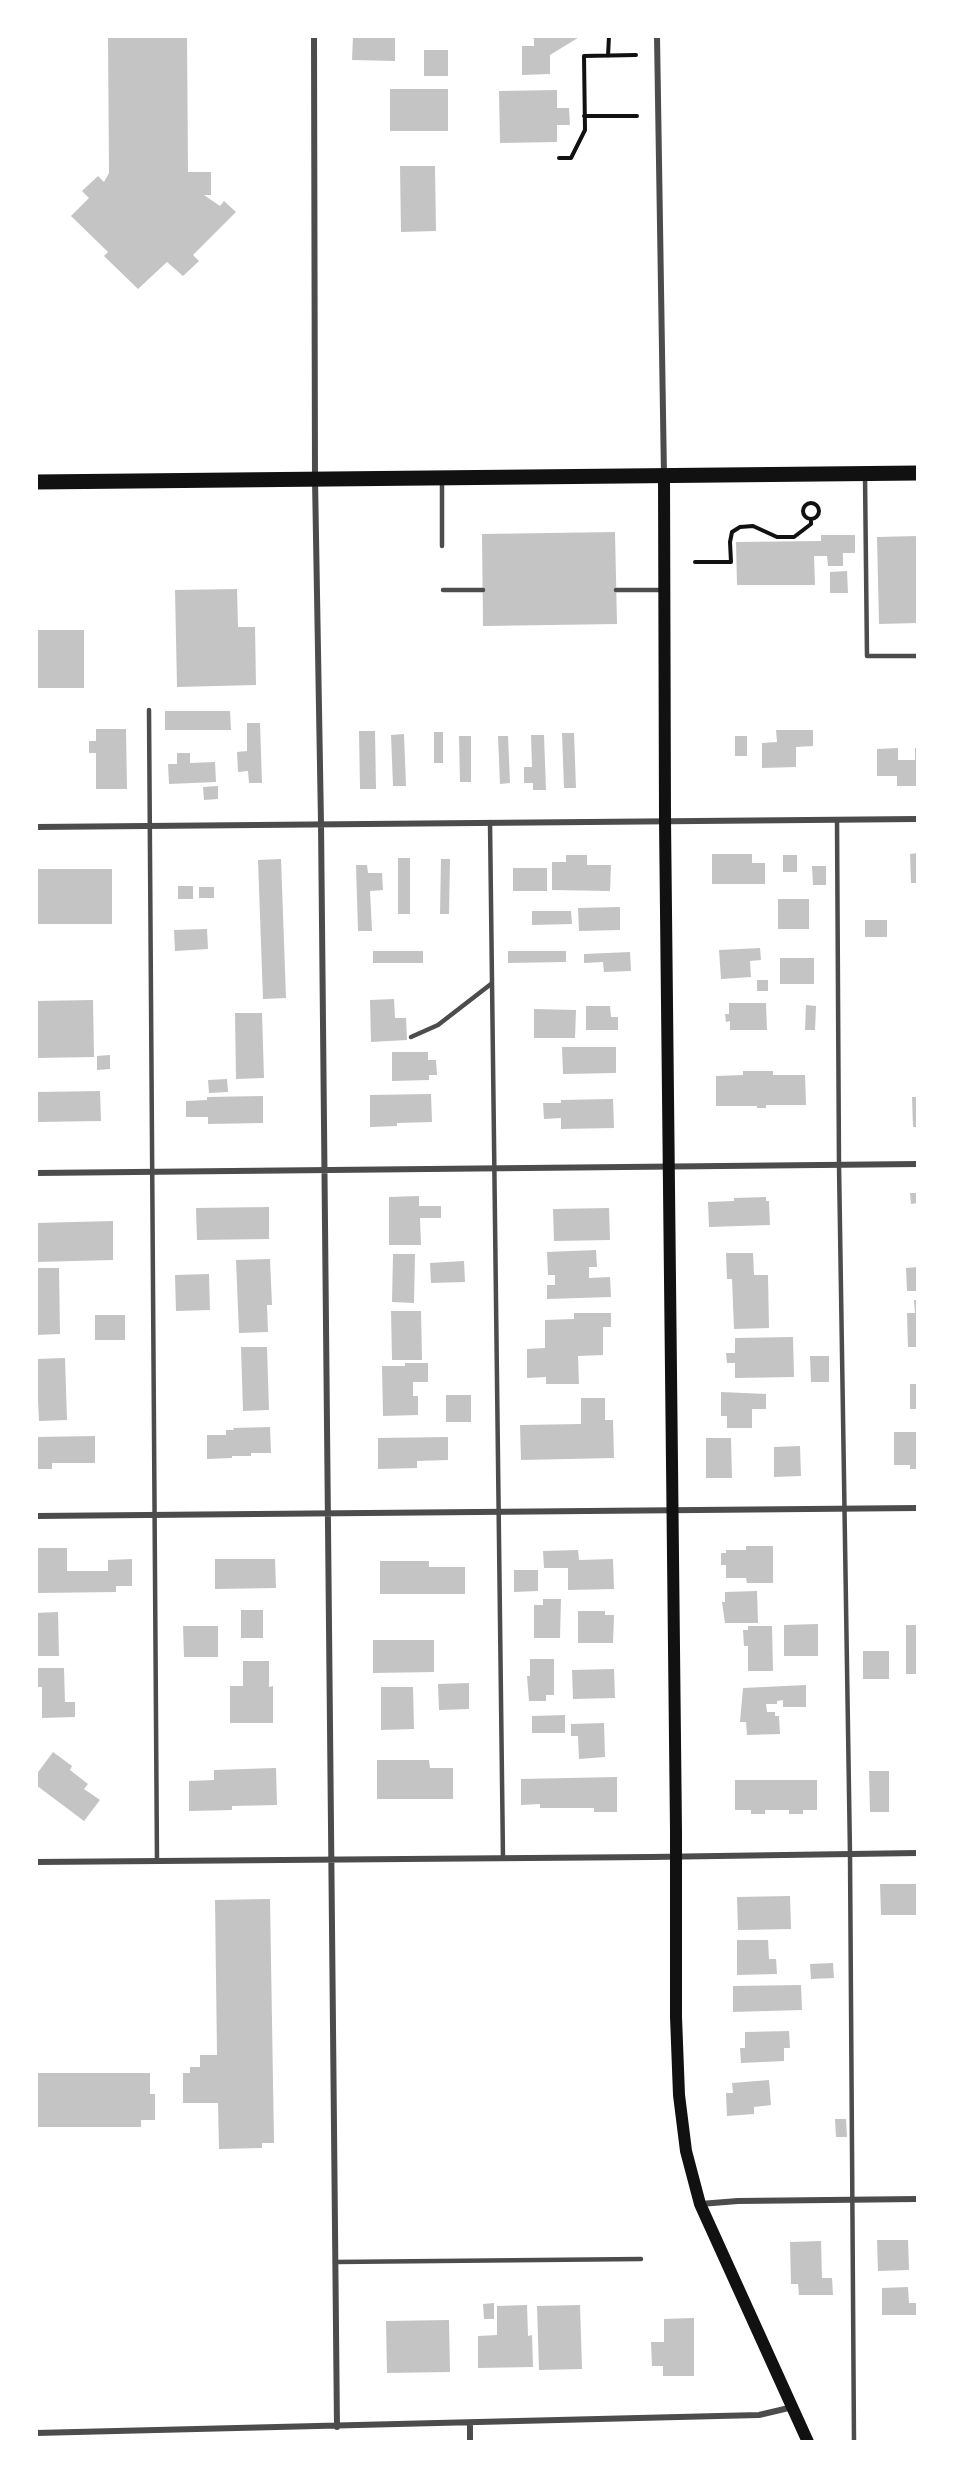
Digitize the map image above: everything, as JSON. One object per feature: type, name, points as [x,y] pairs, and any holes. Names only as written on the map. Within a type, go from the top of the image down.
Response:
[{"type":"main road","points":[[36,482],[918,473]]},
{"type":"main road","points":[[664,477],[676,2017],[680,2095],[686,2151],[700,2204],[808,2442]]},
{"type":"street","points":[[314,36],[315,479],[321,823],[338,2427]]},
{"type":"street","points":[[657,36],[664,477]]},
{"type":"street","points":[[36,827],[918,819]]},
{"type":"street","points":[[36,1173],[918,1164]]},
{"type":"street","points":[[36,1516],[918,1508]]},
{"type":"street","points":[[36,1862],[918,1853]]},
{"type":"street","points":[[700,2204],[918,2199]]},
{"type":"street","points":[[36,2433],[470,2424],[759,2415],[793,2407]]},
{"type":"street","points":[[470,2424],[470,2442]]},
{"type":"lane","points":[[865,474],[867,656],[918,656]]},
{"type":"lane","points":[[442,478],[442,546]]},
{"type":"lane","points":[[443,590],[483,590]]},
{"type":"lane","points":[[616,590],[665,590]]},
{"type":"lane","points":[[149,710],[158,1861]]},
{"type":"lane","points":[[837,820],[839,1165],[850,1854],[854,2442]]},
{"type":"lane","points":[[489,822],[503,1858]]},
{"type":"lane","points":[[411,1037],[438,1025],[491,984]]},
{"type":"lane","points":[[336,2262],[641,2259]]},
{"type":"path","points":[[608,56],[609,36]]},
{"type":"path","points":[[559,158],[571,158],[585,130],[584,56],[636,55]]},
{"type":"path","points":[[584,116],[637,116]]},
{"type":"path","points":[[694,562],[731,562],[732,532],[740,526],[753,526],[777,537],[794,537],[811,524],[811,520],[819,513],[818,507],[811,501],[806,504],[802,512],[806,518],[811,520]]},
{"type":"building","points":[[108,36],[187,36],[188,172],[211,172],[211,195],[204,195],[220,206],[224,201],[236,212],[193,255],[199,261],[183,276],[167,262],[138,289],[104,256],[108,252],[71,216],[89,198],[82,191],[98,176],[104,182],[109,173]]},
{"type":"building","points":[[353,36],[395,36],[395,61],[352,60]]},
{"type":"building","points":[[530,36],[581,36],[550,55],[550,74],[522,75],[522,46],[534,46],[534,39]]},
{"type":"building","points":[[424,50],[448,50],[448,76],[424,76]]},
{"type":"building","points":[[390,89],[448,89],[448,131],[390,131]]},
{"type":"building","points":[[557,90],[557,108],[569,108],[570,125],[557,125],[557,142],[500,143],[499,91]]},
{"type":"building","points":[[400,166],[435,166],[436,231],[401,232]]},
{"type":"building","points":[[615,532],[617,624],[483,626],[482,534]]},
{"type":"building","points":[[821,535],[855,535],[855,553],[843,553],[843,566],[828,566],[827,556],[814,556],[815,585],[737,585],[736,542],[821,541]]},
{"type":"building","points":[[918,536],[918,623],[879,624],[877,537]]},
{"type":"building","points":[[847,571],[848,593],[830,593],[830,572]]},
{"type":"building","points":[[237,589],[238,627],[255,627],[256,685],[177,687],[175,590]]},
{"type":"building","points":[[36,630],[84,630],[84,688],[36,688]]},
{"type":"building","points":[[165,711],[230,711],[231,730],[165,730]]},
{"type":"building","points":[[247,723],[260,723],[262,783],[249,783],[248,771],[238,772],[237,752],[247,751]]},
{"type":"building","points":[[96,729],[126,729],[127,789],[96,789],[96,753],[89,753],[89,741],[96,741]]},
{"type":"building","points":[[776,730],[813,730],[813,746],[796,747],[796,767],[762,768],[762,743],[777,742]]},
{"type":"building","points":[[359,731],[375,731],[376,789],[360,789]]},
{"type":"building","points":[[434,732],[443,732],[443,763],[434,763]]},
{"type":"building","points":[[562,733],[574,733],[576,788],[564,788]]},
{"type":"building","points":[[404,734],[406,786],[393,786],[391,735]]},
{"type":"building","points":[[531,735],[544,735],[546,790],[533,790],[533,783],[524,783],[524,767],[532,767]]},
{"type":"building","points":[[459,736],[471,736],[471,782],[460,782]]},
{"type":"building","points":[[498,736],[508,736],[510,783],[500,784]]},
{"type":"building","points":[[735,736],[747,736],[747,756],[735,756]]},
{"type":"building","points":[[898,748],[898,760],[915,760],[915,748],[918,748],[918,786],[897,786],[897,776],[877,776],[877,749]]},
{"type":"building","points":[[177,753],[190,753],[190,763],[215,762],[216,782],[169,784],[168,764],[177,764]]},
{"type":"building","points":[[218,786],[218,799],[204,800],[203,787]]},
{"type":"building","points":[[918,853],[918,883],[911,883],[910,854]]},
{"type":"building","points":[[712,854],[752,854],[752,863],[765,863],[765,884],[712,884]]},
{"type":"building","points":[[566,855],[587,855],[587,865],[611,865],[610,891],[552,890],[552,862],[566,862]]},
{"type":"building","points":[[783,855],[797,855],[797,872],[783,872]]},
{"type":"building","points":[[398,858],[410,858],[410,914],[398,914]]},
{"type":"building","points":[[281,859],[286,998],[263,999],[258,860]]},
{"type":"building","points":[[441,859],[450,859],[449,914],[440,914]]},
{"type":"building","points":[[356,865],[367,865],[368,873],[382,873],[383,890],[370,891],[372,931],[358,931]]},
{"type":"building","points":[[812,866],[826,866],[826,885],[813,885]]},
{"type":"building","points":[[513,868],[547,868],[547,891],[513,891]]},
{"type":"building","points":[[36,869],[112,869],[112,924],[36,924]]},
{"type":"building","points":[[178,886],[193,886],[193,899],[178,899]]},
{"type":"building","points":[[199,887],[214,887],[214,898],[199,898]]},
{"type":"building","points":[[778,899],[809,899],[809,929],[778,929]]},
{"type":"building","points":[[620,907],[620,930],[579,931],[578,908]]},
{"type":"building","points":[[532,911],[571,911],[572,924],[532,925]]},
{"type":"building","points":[[865,920],[887,920],[887,937],[865,937]]},
{"type":"building","points":[[207,929],[208,949],[175,951],[174,930]]},
{"type":"building","points":[[760,948],[761,960],[750,961],[751,977],[721,979],[719,950]]},
{"type":"building","points":[[373,951],[423,951],[423,963],[373,963]]},
{"type":"building","points":[[508,951],[566,951],[566,962],[508,963]]},
{"type":"building","points":[[630,952],[631,971],[604,972],[603,962],[584,963],[584,954]]},
{"type":"building","points":[[780,958],[814,958],[814,984],[780,984]]},
{"type":"building","points":[[757,980],[768,980],[768,991],[757,991]]},
{"type":"building","points":[[394,999],[395,1018],[406,1018],[407,1040],[371,1042],[370,1000]]},
{"type":"building","points":[[93,1000],[94,1057],[36,1058],[36,1001]]},
{"type":"building","points":[[729,1003],[766,1003],[767,1030],[730,1030],[730,1021],[726,1022],[725,1014],[729,1014]]},
{"type":"building","points":[[806,1005],[816,1006],[815,1030],[805,1030]]},
{"type":"building","points":[[586,1006],[610,1006],[611,1017],[618,1017],[618,1030],[586,1030]]},
{"type":"building","points":[[534,1009],[576,1010],[575,1038],[534,1038]]},
{"type":"building","points":[[235,1013],[262,1013],[264,1078],[236,1079]]},
{"type":"building","points":[[562,1047],[616,1047],[616,1073],[563,1074]]},
{"type":"building","points":[[392,1052],[428,1052],[428,1060],[436,1060],[437,1075],[429,1075],[429,1080],[392,1081]]},
{"type":"building","points":[[110,1055],[110,1069],[97,1070],[97,1056]]},
{"type":"building","points":[[743,1071],[773,1071],[773,1075],[805,1075],[806,1105],[766,1105],[766,1108],[716,1106],[716,1076],[743,1075]]},
{"type":"building","points":[[227,1079],[228,1092],[209,1093],[208,1080]]},
{"type":"building","points":[[100,1091],[101,1121],[36,1122],[36,1092]]},
{"type":"building","points":[[431,1094],[432,1122],[397,1123],[397,1126],[370,1127],[370,1095]]},
{"type":"building","points":[[263,1096],[263,1123],[208,1124],[208,1117],[186,1117],[186,1101],[207,1100],[207,1097]]},
{"type":"building","points":[[912,1097],[918,1097],[918,1127],[913,1127]]},
{"type":"building","points":[[613,1099],[614,1128],[561,1129],[561,1118],[544,1119],[543,1103],[561,1103],[561,1100]]},
{"type":"building","points":[[910,1193],[918,1193],[918,1203],[911,1204]]},
{"type":"building","points":[[419,1196],[419,1206],[441,1206],[441,1218],[420,1218],[421,1245],[389,1245],[389,1197]]},
{"type":"building","points":[[766,1197],[766,1201],[769,1201],[770,1225],[709,1227],[708,1202]]},
{"type":"building","points":[[269,1207],[269,1239],[197,1240],[196,1208]]},
{"type":"building","points":[[609,1208],[610,1240],[554,1241],[553,1209]]},
{"type":"building","points":[[113,1221],[113,1260],[36,1262],[36,1223]]},
{"type":"building","points":[[596,1250],[597,1267],[589,1267],[589,1278],[610,1277],[611,1297],[547,1299],[547,1285],[555,1285],[555,1275],[548,1275],[547,1252]]},
{"type":"building","points":[[726,1253],[753,1253],[754,1275],[768,1275],[769,1328],[734,1329],[732,1279],[727,1279]]},
{"type":"building","points":[[393,1254],[415,1254],[414,1303],[392,1302]]},
{"type":"building","points":[[270,1259],[272,1305],[267,1305],[268,1332],[239,1333],[236,1260]]},
{"type":"building","points":[[464,1261],[465,1282],[431,1283],[430,1263]]},
{"type":"building","points":[[918,1267],[918,1291],[907,1291],[906,1268]]},
{"type":"building","points":[[36,1268],[59,1268],[60,1334],[36,1335]]},
{"type":"building","points":[[209,1274],[210,1310],[176,1311],[175,1275]]},
{"type":"building","points":[[914,1300],[918,1300],[918,1347],[908,1347],[907,1313],[915,1313]]},
{"type":"building","points":[[391,1311],[421,1311],[422,1360],[392,1360]]},
{"type":"building","points":[[574,1313],[611,1313],[611,1327],[603,1327],[603,1355],[578,1356],[579,1384],[546,1384],[546,1377],[527,1378],[527,1349],[545,1348],[545,1320],[574,1319]]},
{"type":"building","points":[[95,1315],[125,1315],[125,1340],[95,1340]]},
{"type":"building","points":[[793,1337],[794,1377],[735,1378],[735,1363],[727,1363],[726,1353],[735,1353],[735,1338]]},
{"type":"building","points":[[241,1347],[267,1347],[269,1410],[243,1411]]},
{"type":"building","points":[[810,1356],[829,1356],[829,1382],[811,1382]]},
{"type":"building","points":[[65,1358],[67,1420],[39,1421],[36,1359]]},
{"type":"building","points":[[405,1363],[428,1363],[428,1382],[413,1382],[413,1396],[418,1396],[418,1415],[383,1416],[382,1366],[405,1366]]},
{"type":"building","points":[[910,1384],[918,1384],[918,1409],[910,1409]]},
{"type":"building","points":[[721,1392],[766,1394],[766,1409],[752,1409],[752,1428],[727,1428],[727,1416],[721,1416]]},
{"type":"building","points":[[446,1395],[471,1395],[471,1422],[446,1422]]},
{"type":"building","points":[[581,1398],[605,1398],[605,1420],[613,1420],[614,1458],[521,1460],[520,1425],[581,1424]]},
{"type":"building","points":[[270,1427],[271,1453],[251,1453],[251,1456],[207,1459],[207,1435],[226,1435],[226,1430],[234,1430],[233,1428]]},
{"type":"building","points":[[894,1432],[918,1432],[918,1469],[910,1469],[910,1465],[894,1465]]},
{"type":"building","points":[[95,1436],[95,1463],[52,1463],[52,1469],[36,1469],[36,1437]]},
{"type":"building","points":[[448,1437],[448,1460],[417,1461],[417,1468],[378,1469],[378,1438]]},
{"type":"building","points":[[706,1438],[731,1438],[732,1478],[706,1478]]},
{"type":"building","points":[[800,1446],[801,1476],[774,1477],[774,1447]]},
{"type":"building","points":[[746,1546],[773,1546],[773,1583],[747,1583],[746,1578],[726,1578],[726,1565],[721,1565],[721,1553],[726,1553],[726,1550],[746,1550]]},
{"type":"building","points":[[36,1548],[67,1548],[67,1571],[108,1571],[108,1560],[132,1559],[132,1586],[116,1586],[116,1592],[36,1593]]},
{"type":"building","points":[[578,1550],[579,1560],[613,1559],[614,1589],[568,1590],[568,1568],[544,1568],[543,1551]]},
{"type":"building","points":[[215,1559],[275,1559],[276,1588],[215,1589]]},
{"type":"building","points":[[380,1561],[429,1561],[429,1567],[465,1567],[465,1594],[380,1594]]},
{"type":"building","points":[[514,1570],[538,1570],[538,1591],[514,1592]]},
{"type":"building","points":[[757,1591],[758,1623],[725,1623],[722,1602],[725,1602],[725,1592]]},
{"type":"building","points":[[543,1599],[561,1599],[560,1638],[534,1638],[534,1605],[543,1605]]},
{"type":"building","points":[[241,1610],[263,1610],[263,1638],[241,1638]]},
{"type":"building","points":[[578,1611],[605,1611],[605,1615],[614,1615],[613,1643],[578,1643]]},
{"type":"building","points":[[58,1612],[59,1656],[36,1656],[36,1613]]},
{"type":"building","points":[[818,1624],[818,1656],[784,1656],[784,1625]]},
{"type":"building","points":[[906,1625],[918,1625],[918,1674],[906,1674]]},
{"type":"building","points":[[183,1626],[218,1626],[218,1657],[184,1657]]},
{"type":"building","points":[[748,1626],[772,1626],[773,1671],[748,1671],[748,1646],[744,1646],[743,1630],[748,1630]]},
{"type":"building","points":[[373,1640],[434,1640],[434,1672],[373,1673]]},
{"type":"building","points":[[863,1651],[889,1651],[889,1679],[863,1679]]},
{"type":"building","points":[[530,1659],[554,1659],[554,1695],[546,1695],[546,1701],[529,1701],[527,1676],[530,1676]]},
{"type":"building","points":[[243,1661],[269,1661],[269,1687],[273,1686],[273,1723],[230,1723],[230,1686],[243,1686]]},
{"type":"building","points":[[36,1668],[64,1668],[65,1702],[75,1702],[75,1717],[42,1718],[42,1687],[36,1687]]},
{"type":"building","points":[[614,1669],[615,1698],[573,1699],[572,1670]]},
{"type":"building","points":[[469,1683],[469,1709],[439,1710],[438,1684]]},
{"type":"building","points":[[806,1685],[806,1707],[783,1707],[783,1700],[777,1701],[777,1704],[766,1704],[767,1712],[775,1712],[775,1716],[779,1716],[780,1734],[747,1735],[746,1722],[740,1722],[743,1688]]},
{"type":"building","points":[[381,1687],[413,1687],[414,1729],[381,1730]]},
{"type":"building","points":[[565,1715],[565,1733],[532,1733],[532,1716]]},
{"type":"building","points":[[604,1723],[605,1757],[579,1759],[578,1736],[571,1736],[571,1724]]},
{"type":"building","points":[[53,1752],[72,1766],[70,1770],[88,1784],[84,1789],[100,1800],[84,1821],[36,1785],[36,1775]]},
{"type":"building","points":[[377,1760],[429,1760],[430,1768],[453,1768],[453,1799],[377,1799]]},
{"type":"building","points":[[276,1768],[277,1805],[232,1806],[232,1810],[189,1811],[189,1781],[214,1780],[214,1770]]},
{"type":"building","points":[[869,1771],[889,1771],[889,1812],[870,1812]]},
{"type":"building","points":[[617,1777],[617,1812],[594,1812],[594,1808],[540,1808],[540,1804],[521,1805],[521,1779]]},
{"type":"building","points":[[735,1780],[817,1780],[817,1810],[803,1810],[803,1814],[789,1814],[789,1810],[765,1810],[765,1814],[751,1814],[751,1810],[735,1810]]},
{"type":"building","points":[[880,1884],[918,1884],[918,1915],[881,1915]]},
{"type":"building","points":[[790,1896],[791,1929],[738,1930],[737,1897]]},
{"type":"building","points":[[270,1899],[274,2143],[262,2143],[262,2148],[219,2149],[218,2103],[183,2103],[183,2073],[190,2073],[190,2067],[200,2067],[200,2055],[217,2055],[215,1900]]},
{"type":"building","points":[[737,1940],[768,1940],[769,1959],[776,1959],[777,1974],[737,1975]]},
{"type":"building","points":[[833,1963],[834,1978],[811,1979],[810,1964]]},
{"type":"building","points":[[801,1985],[802,2010],[733,2012],[733,1986]]},
{"type":"building","points":[[789,2031],[790,2048],[784,2048],[784,2061],[741,2063],[740,2048],[745,2048],[745,2032]]},
{"type":"building","points":[[36,2073],[150,2073],[150,2094],[155,2094],[155,2120],[141,2120],[141,2127],[36,2127]]},
{"type":"building","points":[[769,2080],[771,2105],[754,2107],[754,2114],[727,2116],[726,2093],[733,2093],[732,2083]]},
{"type":"building","points":[[835,2119],[846,2119],[847,2137],[836,2137]]},
{"type":"building","points":[[877,2240],[908,2240],[909,2270],[878,2271]]},
{"type":"building","points":[[821,2241],[822,2278],[832,2278],[833,2295],[799,2295],[798,2284],[791,2284],[790,2242]]},
{"type":"building","points":[[908,2287],[909,2303],[918,2303],[918,2315],[882,2315],[882,2288]]},
{"type":"building","points":[[494,2303],[494,2319],[484,2319],[483,2304]]},
{"type":"building","points":[[527,2305],[528,2336],[532,2335],[533,2367],[478,2368],[478,2336],[497,2335],[497,2306]]},
{"type":"building","points":[[580,2305],[582,2369],[539,2370],[537,2306]]},
{"type":"building","points":[[694,2318],[694,2376],[663,2376],[663,2366],[652,2366],[651,2342],[664,2342],[664,2319]]},
{"type":"building","points":[[449,2320],[450,2372],[387,2373],[386,2321]]}]
